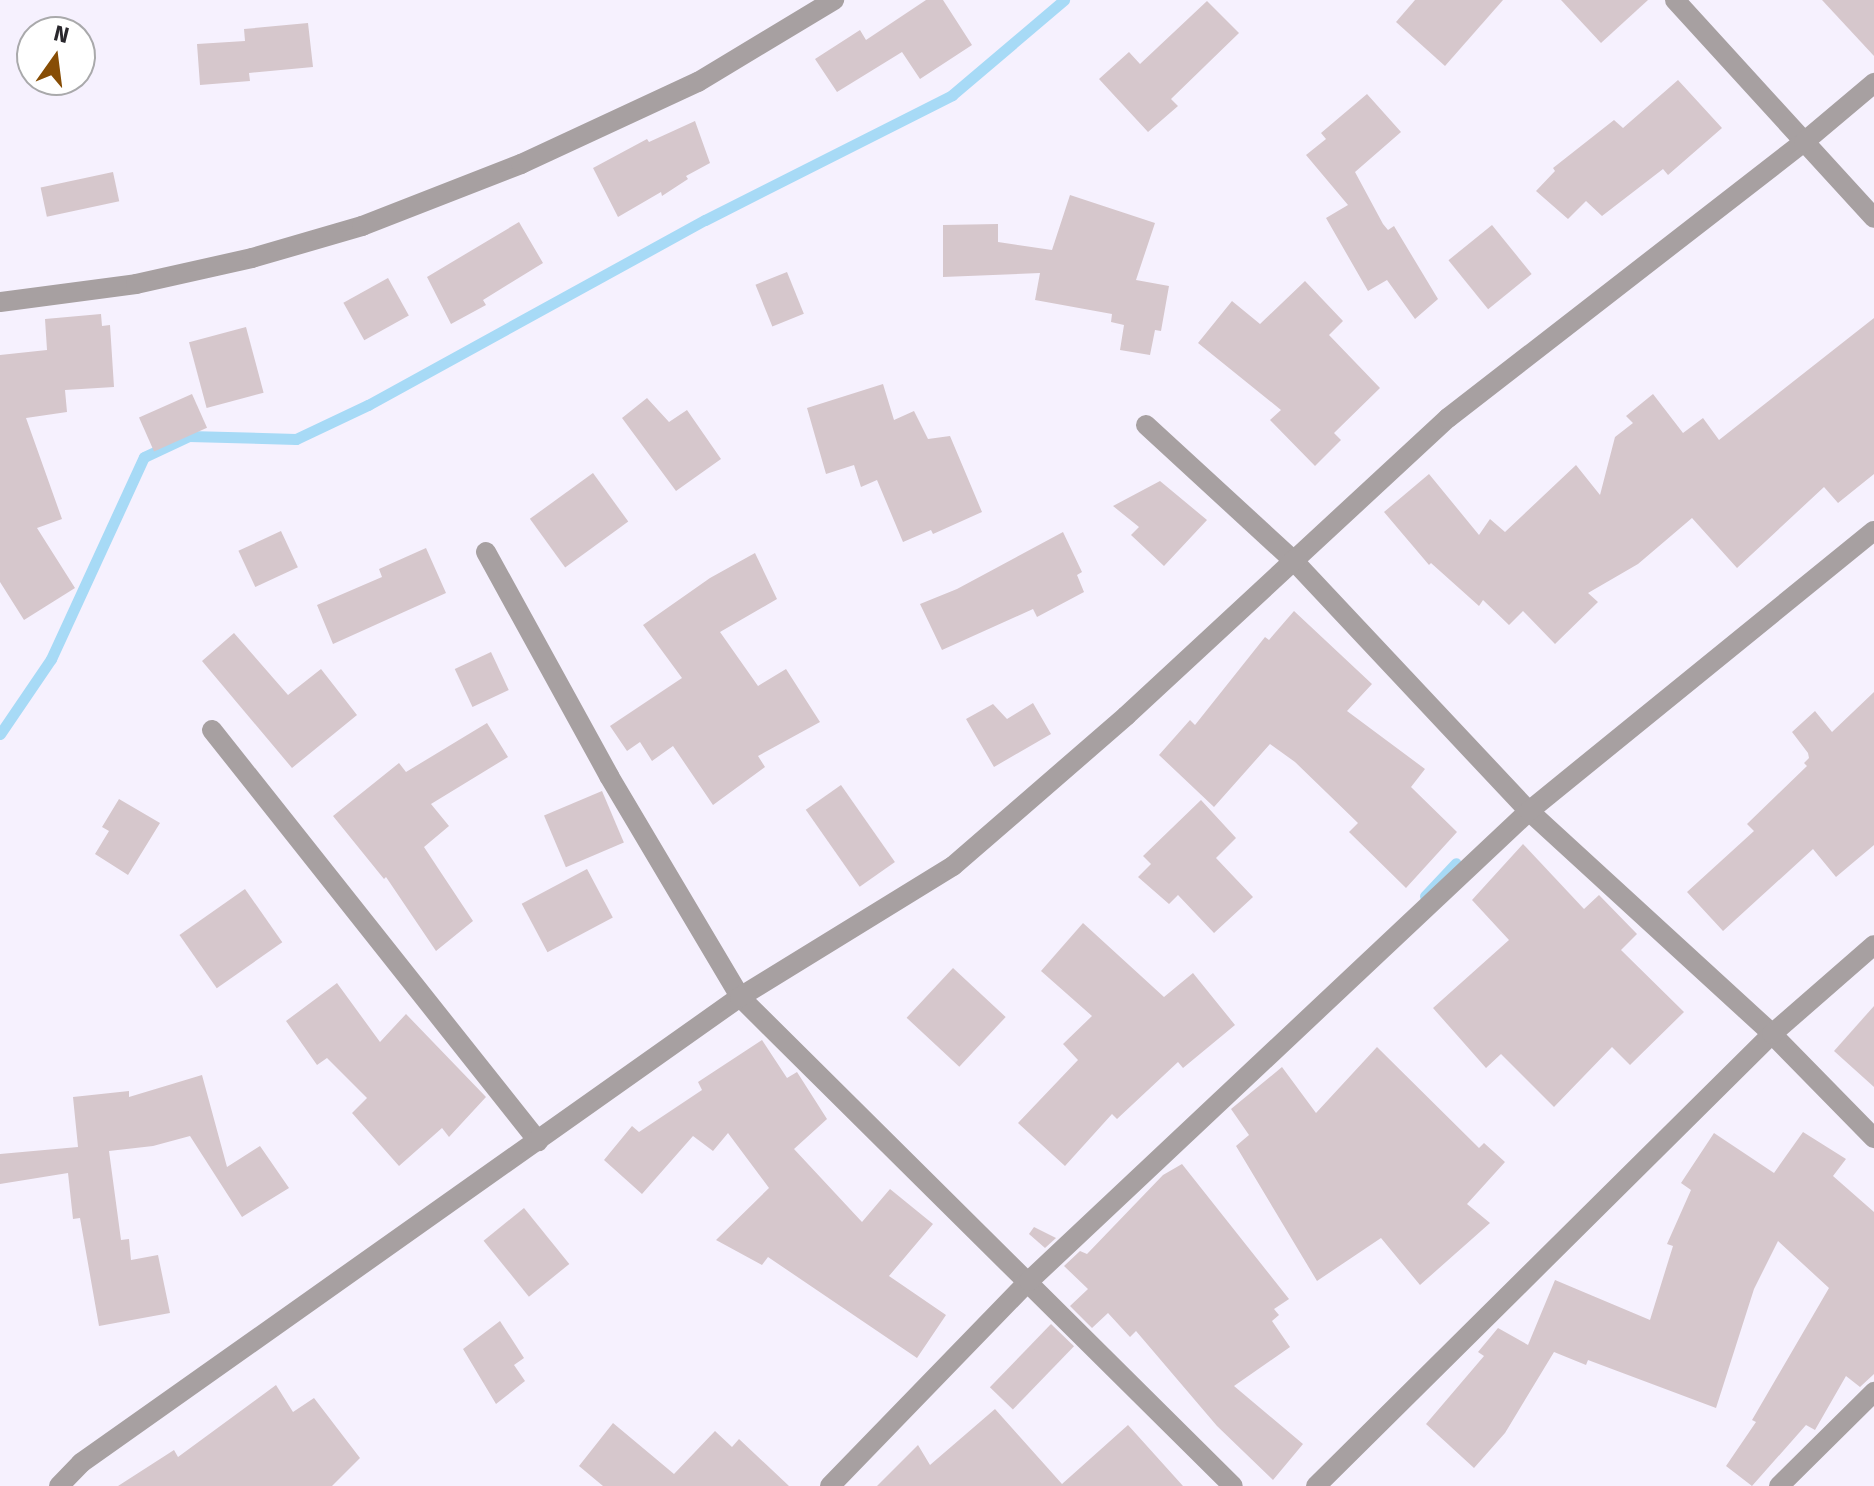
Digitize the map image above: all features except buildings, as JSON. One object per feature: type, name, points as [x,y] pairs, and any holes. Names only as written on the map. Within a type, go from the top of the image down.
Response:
[{"type":"street","points":[[0,302],[136,284],[252,258],[362,226],[521,164],[698,82],[834,0]]},
{"type":"street","points":[[1675,0],[1874,218]]},
{"type":"street","points":[[59,1486],[81,1463],[740,997],[953,866],[1126,716],[1448,418],[1804,142],[1874,83]]},
{"type":"street","points":[[1146,425],[1293,560],[1529,811],[1772,1034],[1874,1138]]},
{"type":"street","points":[[830,1486],[1029,1281],[1529,811],[1874,531]]},
{"type":"street","points":[[486,552],[609,776],[740,997],[1233,1486]]},
{"type":"street","points":[[212,730],[538,1141]]},
{"type":"street","points":[[1316,1486],[1772,1034],[1874,945]]},
{"type":"street","points":[[1779,1486],[1874,1392]]},
{"type":"waterway","points":[[0,734],[51,659],[144,457],[189,436],[296,439],[368,405],[705,220],[952,95],[1064,0]]},
{"type":"waterway","points":[[1425,896],[1456,863]]}]
